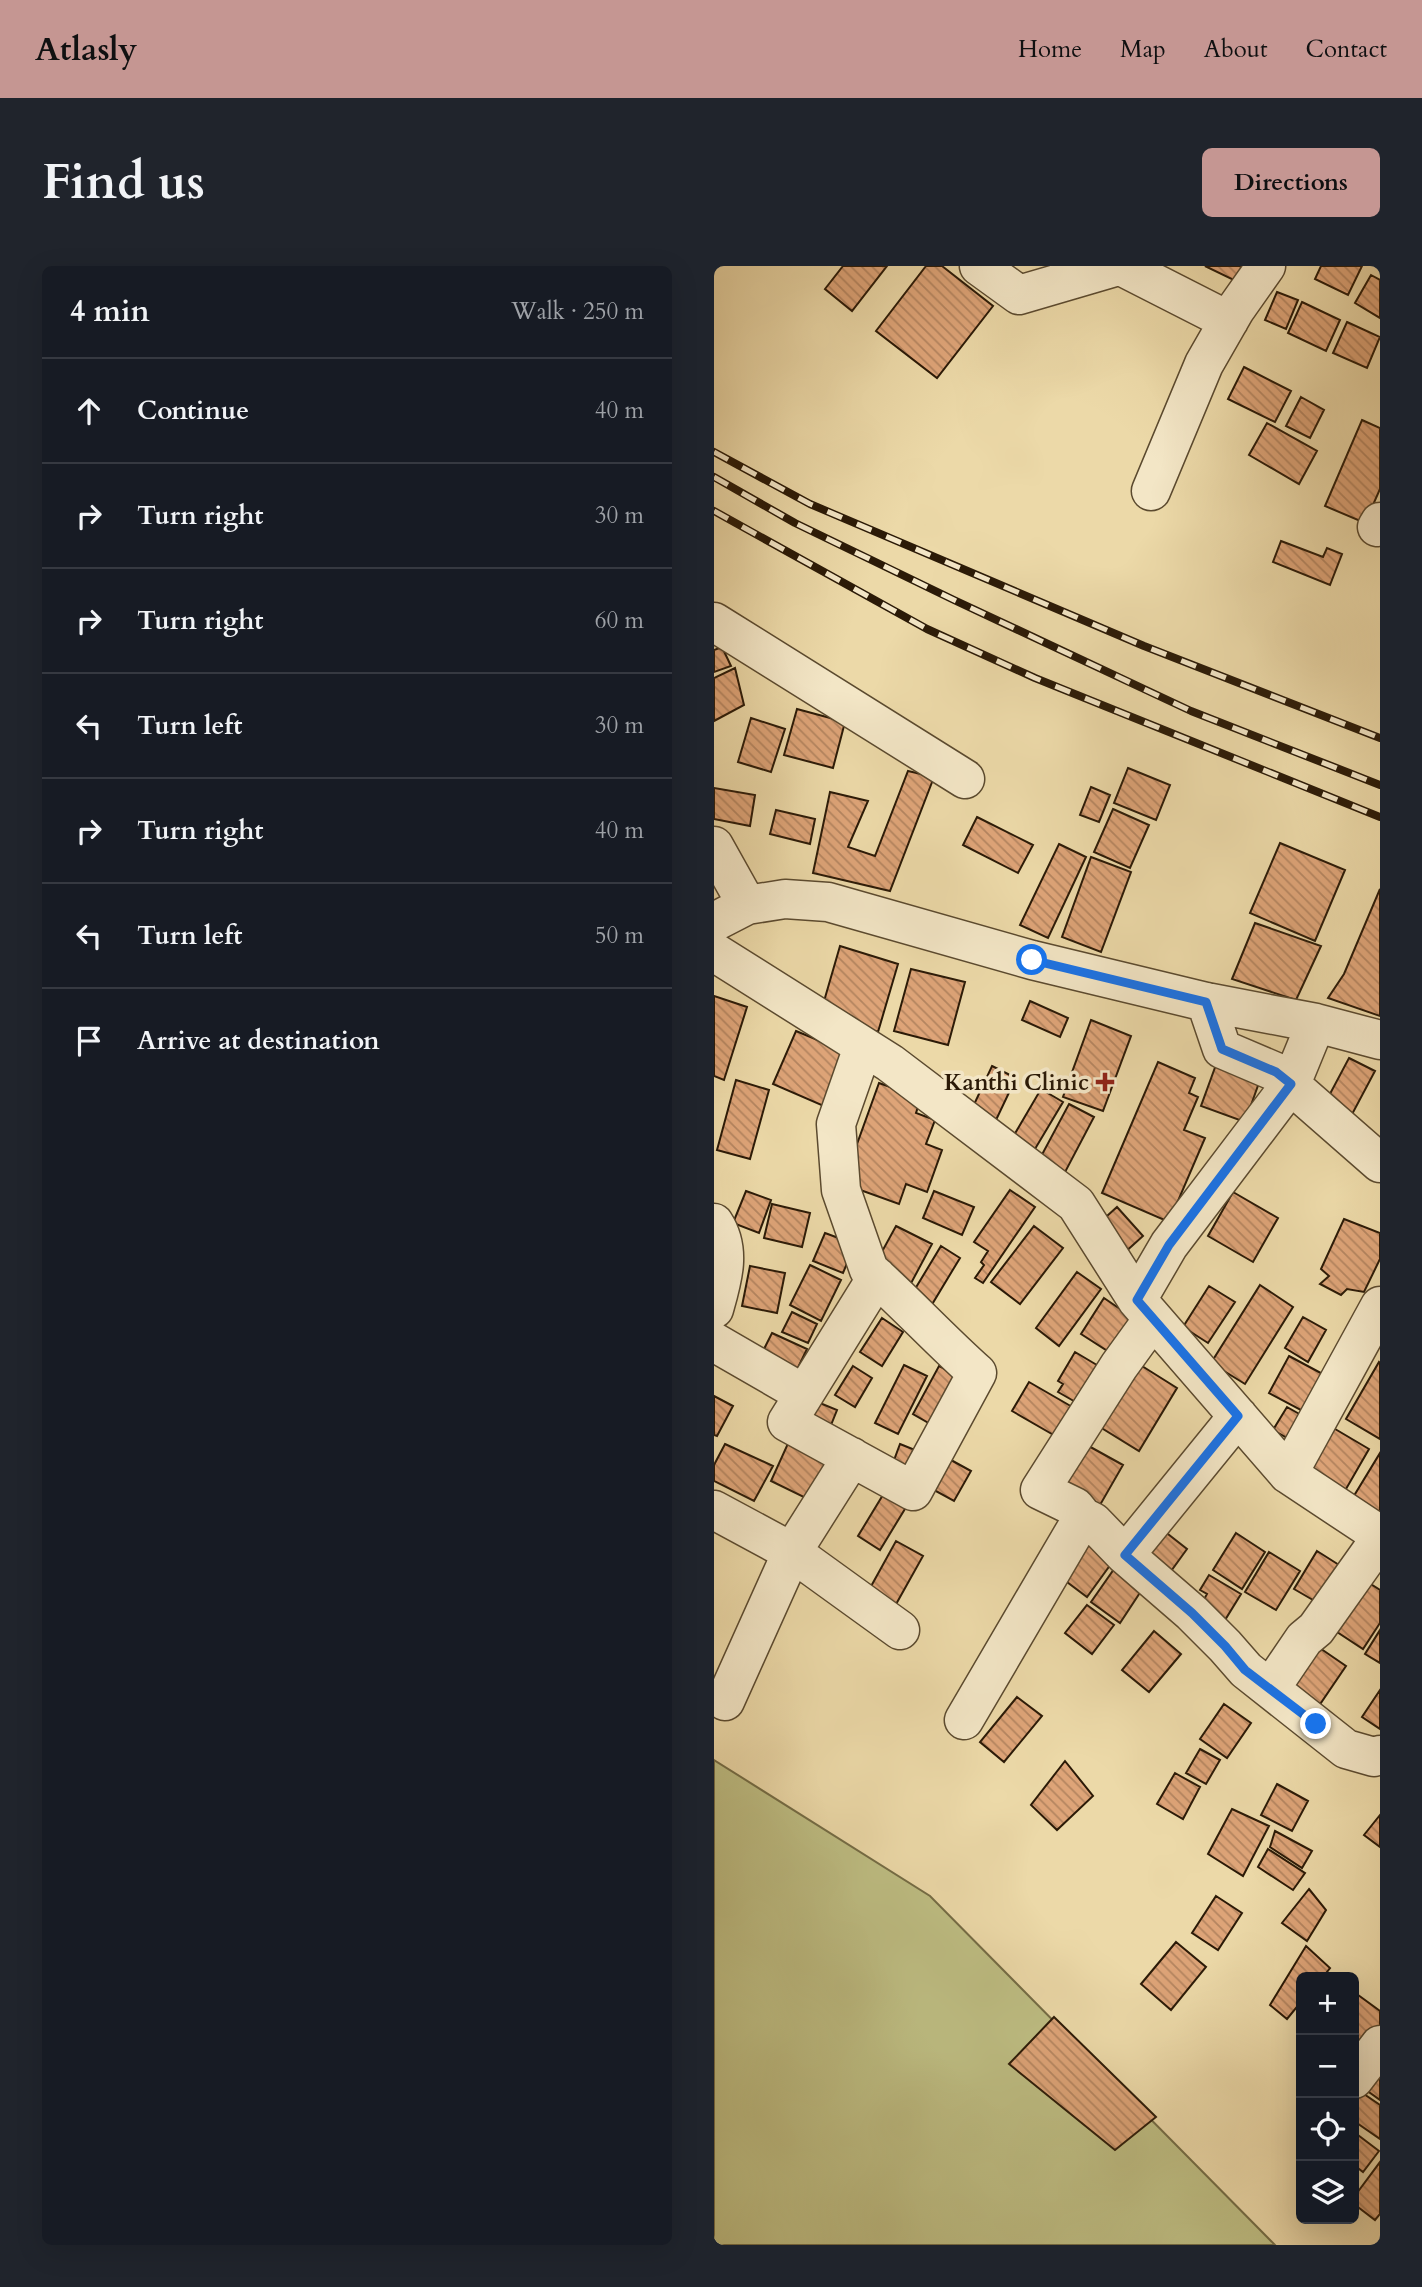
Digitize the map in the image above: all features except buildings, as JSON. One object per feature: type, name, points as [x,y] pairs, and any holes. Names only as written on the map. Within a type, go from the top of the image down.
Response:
[{"type":"street","points":[[979,266],[1019,295],[1119,266],[1229,321]]},
{"type":"street","points":[[1152,491],[1204,364],[1266,266]]},
{"type":"street","points":[[714,622],[965,779]]},
{"type":"street","points":[[714,846],[730,914],[785,899],[828,902],[1032,960],[1206,1002],[1316,1023],[1380,1040]]},
{"type":"street","points":[[714,952],[890,1063],[1076,1204],[1145,1310],[1288,1474],[1380,1537],[1270,1689]]},
{"type":"street","points":[[1206,1002],[1222,1049],[1276,1072],[1380,1163]]},
{"type":"street","points":[[1316,1023],[1291,1084],[1169,1245],[1145,1310],[1118,1366],[1040,1490],[1075,1507],[1083,1517],[1093,1522],[1125,1555],[1192,1613],[1245,1670],[1346,1749],[1374,1757],[1380,1755]]},
{"type":"street","points":[[863,1047],[836,1124],[841,1191],[869,1270],[877,1277],[978,1373],[913,1491],[787,1422],[877,1277]]},
{"type":"street","points":[[714,1223],[726,1267],[714,1309]]},
{"type":"street","points":[[1288,1474],[1380,1306]]},
{"type":"street","points":[[714,1342],[804,1394]]},
{"type":"street","points":[[1125,1555],[1238,1416]]},
{"type":"street","points":[[725,1701],[792,1552],[852,1457]]},
{"type":"street","points":[[714,1510],[792,1552],[900,1630]]},
{"type":"street","points":[[964,1720],[1083,1517]]},
{"type":"street","points":[[1359,2072],[1380,2045]]},
{"type":"green space","points":[[714,1760],[930,1896],[1275,2245],[714,2245]]},
{"type":"railway","points":[[714,452],[810,504],[1144,646],[1380,738]]},
{"type":"railway","points":[[714,477],[795,523],[1191,711],[1380,785]]},
{"type":"railway","points":[[714,511],[927,629],[1035,678],[1380,817]]},
{"type":"place","name":"Kanthi Clinic","points":[[1105,1082]]},
{"type":"route","points":[[1032,960],[1206,1002],[1222,1049],[1276,1072],[1291,1084],[1169,1245],[1137,1300],[1238,1416],[1125,1555],[1192,1613],[1245,1670],[1316,1724]]}]
